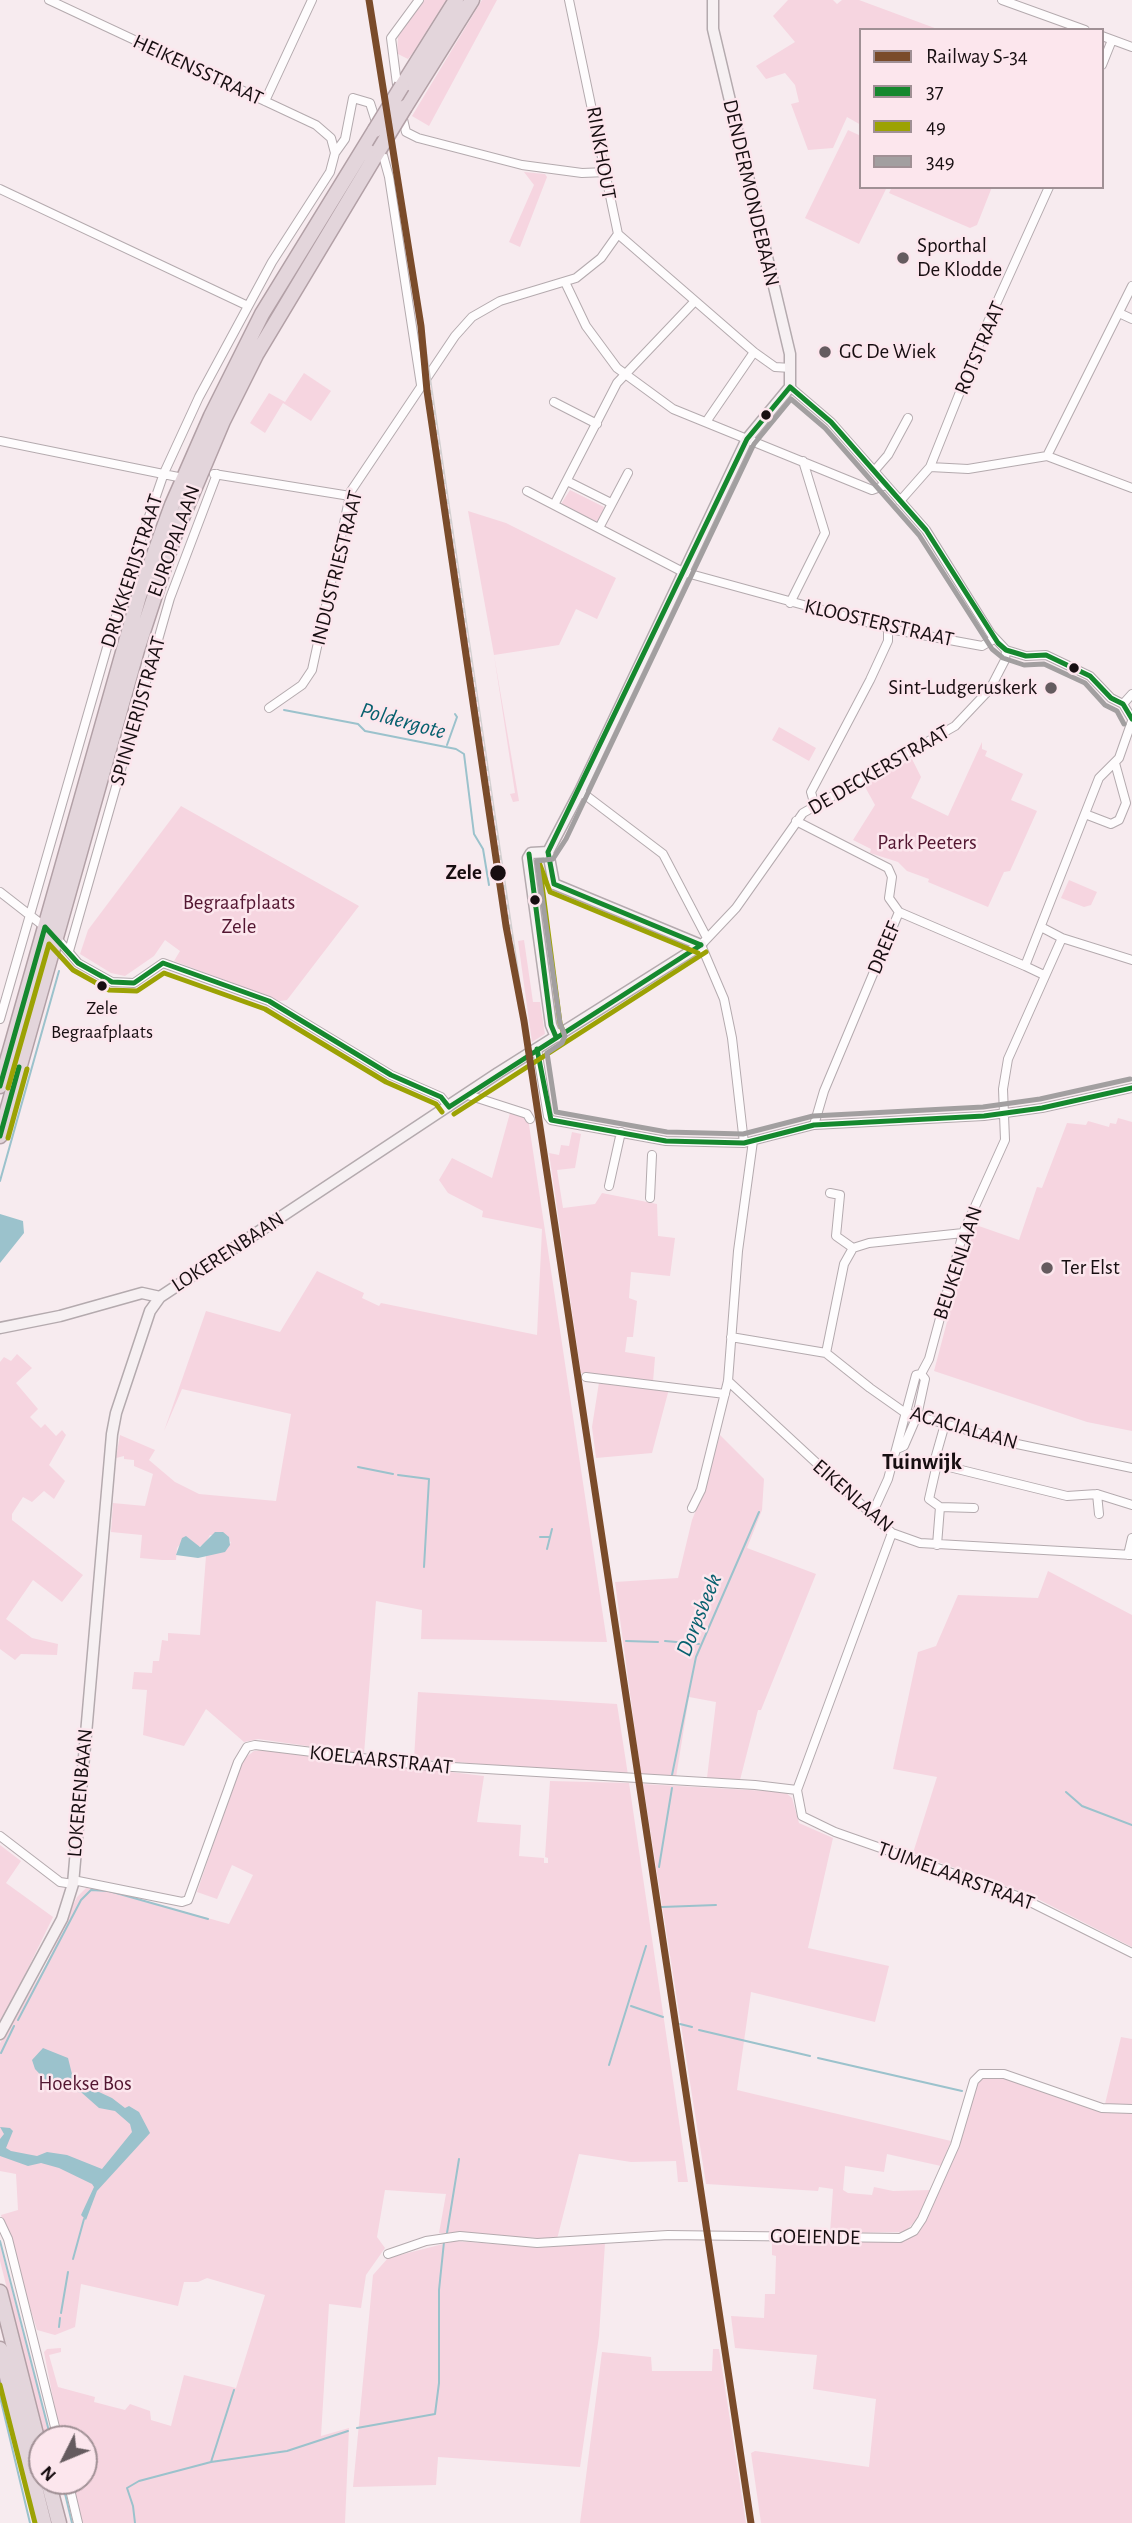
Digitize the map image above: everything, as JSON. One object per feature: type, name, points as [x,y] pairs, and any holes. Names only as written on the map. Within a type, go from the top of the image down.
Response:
[{"type":"highway","name":"EUROPALAAN","points":[[0,1086],[139,596],[183,478],[262,314],[456,0]]},
{"type":"highway","name":"EUROPALAAN","points":[[0,1136],[152,600],[201,471],[274,321],[472,0]]},
{"type":"highway","points":[[0,2292],[34,2425]]},
{"type":"highway","points":[[0,2349],[44,2523]]},
{"type":"highway","points":[[52,2495],[59,2523]]},
{"type":"street","name":"HEIKENSSTRAAT","points":[[49,0],[316,125],[331,138],[335,153]]},
{"type":"street","points":[[265,101],[312,0]]},
{"type":"street","points":[[419,0],[394,33],[391,43],[404,129],[409,135],[522,165],[582,173],[607,173]]},
{"type":"street","name":"RINKHOUT","points":[[569,0],[607,173],[613,222],[618,233]]},
{"type":"street","name":"DENDERMONDEBAAN","points":[[713,0],[713,29],[791,368],[790,387]]},
{"type":"street","points":[[1002,0],[1079,28]]},
{"type":"street","points":[[1104,37],[1132,47]]},
{"type":"street","points":[[1104,60],[1112,40]]},
{"type":"street","points":[[335,153],[345,139],[353,98],[367,99],[374,111],[389,177],[421,385]]},
{"type":"street","name":"DRUKKERIJSTRAAT","points":[[0,1020],[123,592],[164,473],[199,397],[248,306],[330,172],[335,153]]},
{"type":"street","points":[[0,189],[248,306]]},
{"type":"street","name":"ROTSTRAAT","points":[[900,501],[930,467],[988,322],[1048,189]]},
{"type":"street","points":[[791,368],[775,367],[754,352],[618,233],[593,266],[565,282],[590,332],[625,375],[673,409],[872,490],[886,485]]},
{"type":"street","name":"INDUSTRIESTRAAT","points":[[269,708],[302,685],[312,670],[349,496],[421,385],[472,317],[500,300],[565,282]]},
{"type":"street","points":[[1047,456],[1132,286]]},
{"type":"street","points":[[554,505],[617,383],[695,301]]},
{"type":"street","points":[[1119,313],[1132,319]]},
{"type":"street","points":[[706,422],[754,352]]},
{"type":"street","points":[[554,884],[548,852],[747,439],[790,387],[831,422],[935,542],[994,639],[1006,650],[1056,659],[1090,676],[1111,698],[1123,704],[1132,720],[1121,753],[1115,763],[1099,778],[1025,966]]},
{"type":"street","points":[[554,402],[597,424]]},
{"type":"street","points":[[874,470],[888,455],[908,418]]},
{"type":"street","points":[[0,441],[183,478]]},
{"type":"street","points":[[930,467],[968,469],[1047,456],[1132,488]]},
{"type":"street","name":"KLOOSTERSTRAAT","points":[[803,461],[825,533],[790,603],[888,629],[982,646],[994,639]]},
{"type":"street","points":[[201,471],[349,496]]},
{"type":"street","points":[[599,528],[628,472]]},
{"type":"street","name":"SPINNERIJSTRAAT","points":[[69,951],[170,598],[217,474]]},
{"type":"street","points":[[567,481],[611,503]]},
{"type":"street","points":[[527,491],[683,572],[790,603]]},
{"type":"street","points":[[815,806],[811,792],[870,680],[887,641],[888,629]]},
{"type":"street","name":"DE DECKERSTRAAT","points":[[796,821],[815,806],[955,726],[990,689],[1005,660],[1006,650]]},
{"type":"street","points":[[1123,704],[1132,694]]},
{"type":"street","points":[[1085,814],[1111,824],[1119,820],[1126,803],[1115,763]]},
{"type":"street","points":[[580,790],[657,848],[668,862],[704,942],[724,999],[732,1038],[748,1142],[728,1381],[701,1490],[692,1508]]},
{"type":"street","name":"DREEF","points":[[796,821],[888,868],[892,877],[890,898],[899,912],[831,1073],[814,1125]]},
{"type":"street","name":"LOKERENBAAN","points":[[0,2034],[62,1919],[73,1882],[112,1434],[116,1413],[150,1311],[160,1297],[704,942],[736,908],[796,821]]},
{"type":"street","points":[[548,852],[529,854],[551,1025],[556,1037]]},
{"type":"street","points":[[533,890],[554,884],[704,942]]},
{"type":"street","points":[[0,892],[45,927],[78,963],[121,984],[134,983],[163,963],[268,1001],[391,1075],[441,1097],[449,1107]]},
{"type":"street","points":[[899,912],[1044,975]]},
{"type":"street","points":[[1041,927],[1062,937],[1132,960]]},
{"type":"street","name":"BEUKENLAAN","points":[[921,1374],[929,1359],[963,1233],[1005,1140],[1003,1114],[1008,1059],[1062,937]]},
{"type":"street","points":[[537,1049],[548,1116],[551,1120],[621,1132],[653,1147],[748,1142],[814,1125],[1003,1114],[1113,1094],[1132,1087]]},
{"type":"street","points":[[468,1095],[527,1114],[530,1119]]},
{"type":"street","points":[[609,1186],[621,1132]]},
{"type":"street","points":[[650,1198],[653,1147]]},
{"type":"street","points":[[830,1193],[840,1195],[836,1236],[853,1248]]},
{"type":"street","points":[[825,1353],[844,1264],[853,1248],[869,1243],[963,1233]]},
{"type":"street","points":[[0,1328],[60,1316],[142,1293],[160,1297]]},
{"type":"street","name":"ACACIALAAN","points":[[731,1337],[825,1353],[904,1412],[1017,1444],[1132,1468]]},
{"type":"street","name":"BEUKENLAAN","points":[[872,1514],[897,1449],[895,1444],[916,1374],[921,1374]]},
{"type":"street","name":"BEUKENLAAN","points":[[897,1449],[904,1446],[917,1416],[925,1379],[921,1374]]},
{"type":"street","points":[[586,1377],[725,1394]]},
{"type":"street","name":"EIKENLAAN","points":[[728,1381],[892,1533],[920,1543],[937,1545],[1130,1555]]},
{"type":"street","points":[[945,1424],[935,1459],[937,1464],[929,1499],[940,1507],[974,1508]]},
{"type":"street","points":[[937,1464],[1067,1496],[1097,1494],[1132,1505]]},
{"type":"street","points":[[1097,1494],[1099,1514]]},
{"type":"street","points":[[937,1545],[940,1507]]},
{"type":"street","points":[[797,1790],[892,1533]]},
{"type":"street","points":[[1130,1555],[1132,1538]]},
{"type":"street","name":"KOELAARSTRAAT","points":[[73,1882],[182,1902],[188,1900],[238,1762],[247,1747],[255,1745],[419,1765],[755,1785],[797,1790]]},
{"type":"street","name":"TUIMELAARSTRAAT","points":[[797,1790],[802,1816],[811,1822],[1020,1897],[1132,1953]]},
{"type":"street","points":[[0,1836],[61,1882],[73,1882]]},
{"type":"street","name":"GOEIENDE","points":[[388,2254],[426,2241],[460,2236],[537,2243],[668,2235],[900,2238],[914,2231],[927,2209],[955,2145],[974,2081],[981,2074],[1004,2074],[1102,2108],[1132,2109]]},
{"type":"street","points":[[0,2222],[8,2239],[54,2425]]},
{"type":"street","points":[[71,2495],[78,2523]]},
{"type":"green space","points":[[424,0],[446,0],[408,59],[398,54],[397,57],[398,35]]},
{"type":"green space","points":[[482,0],[497,0],[429,126],[412,116]]},
{"type":"green space","points":[[788,0],[833,0],[837,4],[842,0],[859,0],[935,28],[859,28],[859,124],[847,117],[833,148],[808,150],[791,104],[799,102],[795,85],[785,73],[766,79],[756,66],[795,42],[773,16]]},
{"type":"green space","points":[[848,130],[859,135],[859,189],[886,189],[859,244],[805,218]]},
{"type":"green space","points":[[524,172],[545,174],[547,177],[520,247],[509,242],[534,185]]},
{"type":"green space","points":[[891,189],[991,189],[977,225],[970,228],[889,193]]},
{"type":"green space","points":[[304,373],[331,391],[311,421],[283,403],[265,433],[250,423],[269,393],[285,402]]},
{"type":"green space","points":[[570,490],[604,507],[600,520],[593,522],[561,504]]},
{"type":"green space","points":[[468,511],[506,523],[616,578],[597,619],[576,609],[559,645],[494,655]]},
{"type":"green space","points":[[494,655],[519,801],[513,802],[510,794],[515,793]]},
{"type":"green space","points":[[779,727],[816,748],[809,761],[772,740]]},
{"type":"green space","name":"Park Peeters","points":[[982,742],[982,749],[987,751],[985,756],[1023,774],[1011,800],[1037,811],[1010,871],[1004,872],[988,907],[928,882],[929,879],[907,871],[898,862],[870,853],[871,849],[853,840],[875,805],[864,785],[912,759],[921,777],[911,798],[948,816]]},
{"type":"green space","name":"Begraafplaats Zele","points":[[181,806],[359,906],[287,1000],[280,1001],[174,961],[180,951],[165,940],[154,956],[125,976],[111,973],[80,954],[88,930]]},
{"type":"green space","points":[[1069,880],[1097,892],[1091,905],[1084,907],[1061,898]]},
{"type":"green space","points":[[524,940],[533,1002],[540,1002],[545,1034],[532,1042],[518,941]]},
{"type":"green space","points":[[510,1113],[528,1118],[607,1642],[421,1639],[422,1610],[376,1601],[364,1754],[258,1739],[244,1742],[206,1709],[184,1746],[143,1735],[147,1690],[132,1689],[134,1672],[152,1673],[153,1661],[159,1661],[162,1640],[168,1641],[168,1633],[200,1635],[206,1556],[231,1543],[227,1535],[210,1535],[205,1544],[198,1547],[186,1537],[177,1548],[176,1560],[140,1558],[142,1535],[111,1532],[113,1503],[145,1506],[153,1474],[134,1466],[134,1460],[124,1459],[124,1456],[116,1458],[120,1435],[155,1450],[149,1460],[175,1482],[199,1494],[276,1501],[291,1414],[182,1389],[164,1431],[206,1311],[280,1332],[317,1271],[364,1293],[362,1298],[379,1306],[381,1303],[537,1335],[542,1229],[482,1217],[483,1211],[448,1193],[439,1180],[452,1158],[492,1178]]},
{"type":"green space","name":"Ter Elst","points":[[1118,1118],[1132,1122],[1132,1431],[1087,1422],[934,1371],[973,1224],[1019,1240],[1037,1187],[1042,1188],[1067,1123],[1086,1125],[1088,1121],[1109,1127],[1110,1123],[1116,1124]]},
{"type":"green space","points":[[572,1132],[581,1134],[575,1168],[557,1170],[563,1208],[595,1204],[602,1193],[657,1204],[658,1236],[675,1238],[670,1276],[631,1272],[629,1298],[637,1301],[633,1337],[627,1337],[625,1352],[655,1357],[653,1382],[669,1389],[652,1453],[596,1458],[592,1427],[600,1376],[581,1373],[549,1153],[559,1155],[561,1145],[569,1146]]},
{"type":"green space","points":[[17,1354],[32,1368],[16,1383],[38,1409],[30,1417],[41,1428],[45,1424],[56,1436],[62,1430],[66,1435],[49,1465],[65,1481],[54,1499],[44,1491],[32,1502],[23,1497],[12,1514],[12,1520],[83,1575],[62,1602],[33,1580],[6,1619],[32,1638],[58,1644],[57,1655],[21,1654],[15,1660],[0,1649],[0,1362],[4,1357],[11,1361]]},
{"type":"green space","points":[[720,1435],[764,1479],[762,1510],[747,1548],[816,1574],[761,1710],[758,1710],[740,1780],[707,1778],[716,1702],[689,1697],[676,1777],[641,1775],[615,1582],[678,1578],[692,1520],[705,1488]]},
{"type":"green space","points":[[1048,1571],[1132,1615],[1132,1947],[1028,1894],[913,1853],[937,1777],[893,1769],[918,1652],[936,1646],[958,1595],[1038,1598]]},
{"type":"green space","points":[[418,1692],[617,1704],[628,1775],[414,1759]]},
{"type":"green space","name":"Hoekse Bos","points":[[265,1750],[484,1776],[477,1822],[521,1825],[519,1856],[544,1858],[544,1863],[548,1863],[548,1858],[545,1857],[550,1781],[629,1783],[688,2182],[678,2182],[676,2161],[631,2162],[579,2154],[557,2239],[439,2233],[446,2194],[385,2190],[377,2237],[385,2248],[366,2275],[361,2308],[329,2304],[321,2436],[349,2428],[345,2523],[82,2523],[75,2495],[98,2495],[98,2425],[58,2425],[44,2352],[47,2349],[61,2348],[61,2352],[49,2355],[58,2387],[95,2397],[94,2402],[125,2410],[130,2404],[150,2411],[151,2420],[171,2426],[184,2375],[236,2388],[265,2295],[207,2278],[198,2282],[184,2282],[178,2306],[81,2284],[75,2327],[55,2335],[37,2330],[1,2215],[18,2210],[16,2174],[0,2171],[0,2043],[46,1965],[77,1897],[86,1888],[107,1890],[229,1924],[253,1875],[232,1865],[217,1899],[197,1892],[242,1760],[254,1751]]},
{"type":"green space","points":[[643,1784],[785,1792],[792,1798],[799,1823],[833,1838],[808,1948],[889,1966],[875,2022],[751,1992],[737,2090],[951,2141],[941,2166],[887,2154],[884,2172],[845,2166],[843,2190],[848,2193],[872,2195],[874,2187],[893,2191],[931,2190],[917,2219],[905,2232],[830,2233],[833,2189],[819,2187],[818,2191],[706,2184]]},
{"type":"green space","points":[[0,1845],[21,1861],[6,1883],[53,1917],[0,2026]]},
{"type":"green space","points":[[1121,2037],[1132,2039],[1132,2104],[1105,2104]]},
{"type":"green space","points":[[993,2074],[1102,2112],[1132,2112],[1132,2523],[761,2523],[751,2453],[755,2451],[869,2467],[876,2399],[813,2389],[817,2355],[735,2348],[731,2316],[764,2318],[765,2294],[775,2294],[776,2256],[772,2255],[772,2240],[896,2242],[905,2241],[915,2233],[931,2209],[953,2161],[978,2081],[985,2075]]},
{"type":"green space","points":[[455,2241],[538,2247],[605,2243],[599,2336],[580,2467],[438,2457],[436,2485],[353,2487],[373,2275],[388,2258]]},
{"type":"green space","points":[[0,2245],[47,2425],[41,2425],[0,2261]]},
{"type":"green space","points":[[713,2349],[719,2349],[746,2523],[580,2523],[602,2352],[651,2357],[652,2371],[712,2371]]},
{"type":"water","points":[[0,1214],[23,1221],[24,1233],[0,1263]]},
{"type":"water","points":[[215,1532],[223,1532],[229,1537],[230,1545],[225,1552],[198,1558],[176,1555],[182,1538],[186,1536],[200,1547]]},
{"type":"water","points":[[43,2048],[68,2058],[72,2074],[86,2086],[112,2098],[125,2108],[129,2106],[139,2112],[150,2133],[97,2191],[86,2220],[81,2215],[94,2187],[92,2184],[59,2168],[41,2163],[28,2166],[0,2156],[0,2139],[4,2134],[0,2127],[10,2128],[13,2131],[6,2148],[11,2151],[37,2156],[47,2152],[67,2155],[102,2169],[132,2132],[130,2124],[115,2111],[99,2108],[82,2093],[50,2085],[35,2069],[32,2060]]},
{"type":"waterway","name":"Poldergote","points":[[284,710],[358,724],[365,731],[456,749],[464,754],[474,834],[483,849],[489,885]]},
{"type":"waterway","points":[[447,745],[457,717],[455,714]]},
{"type":"waterway","name":"Poldergote","points":[[0,1181],[59,971]]},
{"type":"waterway","points":[[358,1467],[393,1474]]},
{"type":"waterway","points":[[398,1475],[429,1479],[424,1567]]},
{"type":"waterway","name":"Dorpsbeek","points":[[672,1775],[696,1657],[759,1512]]},
{"type":"waterway","points":[[547,1549],[552,1529]]},
{"type":"waterway","points":[[540,1537],[549,1537]]},
{"type":"waterway","points":[[626,1641],[658,1642]]},
{"type":"waterway","points":[[665,1641],[699,1644]]},
{"type":"waterway","name":"Dorpsbeek","points":[[659,1867],[672,1788]]},
{"type":"waterway","points":[[1066,1792],[1082,1806],[1132,1825]]},
{"type":"waterway","points":[[18,2020],[81,1900],[91,1890],[109,1891],[208,1919]]},
{"type":"waterway","points":[[662,1907],[716,1905]]},
{"type":"waterway","points":[[609,2065],[646,1946]]},
{"type":"waterway","points":[[631,2006],[663,2017]]},
{"type":"waterway","points":[[680,2024],[692,2027]]},
{"type":"waterway","points":[[1,2053],[14,2026]]},
{"type":"waterway","points":[[699,2030],[810,2056]]},
{"type":"waterway","points":[[818,2058],[962,2091]]},
{"type":"waterway","points":[[447,2233],[459,2159]]},
{"type":"waterway","points":[[73,2259],[84,2219]]},
{"type":"waterway","points":[[0,2241],[47,2425]]},
{"type":"waterway","points":[[357,2428],[435,2414],[439,2383],[439,2290],[444,2242]]},
{"type":"waterway","points":[[61,2313],[68,2272]]},
{"type":"waterway","points":[[59,2327],[60,2318]]},
{"type":"waterway","points":[[211,2462],[234,2390]]},
{"type":"waterway","points":[[0,2397],[30,2523]]},
{"type":"waterway","points":[[135,2523],[127,2488],[139,2481],[211,2462],[287,2451],[348,2431]]},
{"type":"waterway","points":[[65,2495],[72,2523]]},
{"type":"railway","points":[[421,326],[524,1021]]},
{"type":"rail line","name":"S-34","points":[[369,0],[421,326],[427,391],[506,926],[524,1021],[751,2523]]},
{"type":"transit line","name":"37","points":[[548,852],[747,439],[790,387],[831,422],[926,530],[998,643],[1006,650],[1026,656],[1046,655],[1090,676],[1111,698],[1123,704],[1132,719]]},
{"type":"transit line","name":"349","points":[[1124,724],[1117,711],[1105,705],[1085,683],[1044,664],[1024,665],[1003,658],[992,649],[919,535],[825,428],[791,399],[754,444],[566,839],[553,859],[537,861],[560,1023],[565,1036],[562,1043],[547,1053],[556,1112],[667,1132],[743,1134],[813,1116],[983,1107],[1040,1099],[1130,1079]]},
{"type":"transit line","name":"37","points":[[548,852],[554,884],[701,945]]},
{"type":"transit line","name":"37","points":[[529,854],[551,1025],[556,1037]]},
{"type":"transit line","name":"49","points":[[564,1034],[560,1023],[539,862],[550,892],[698,953]]},
{"type":"transit line","name":"37","points":[[0,1086],[45,927],[78,963],[112,982],[134,983],[163,963],[269,1001],[391,1075],[441,1097],[449,1107]]},
{"type":"transit line","name":"49","points":[[8,1088],[49,944],[73,970],[109,990],[137,991],[164,973],[265,1009],[386,1082],[436,1104],[442,1112]]},
{"type":"transit line","name":"37","points":[[449,1107],[701,945]]},
{"type":"transit line","name":"49","points":[[454,1114],[706,952]]},
{"type":"transit line","name":"37","points":[[537,1049],[551,1120],[666,1141],[744,1143],[814,1125],[984,1116],[1042,1108],[1132,1088]]},
{"type":"transit line","name":"37","points":[[0,1136],[19,1067]]},
{"type":"transit line","name":"49","points":[[8,1138],[27,1069]]},
{"type":"transit line","name":"49","points":[[0,2385],[35,2523]]},
{"type":"place","name":"Sporthal De Klodde","points":[[903,258]]},
{"type":"place","name":"GC De Wiek","points":[[825,352]]},
{"type":"place","name":"Sint-Ludgeruskerk","points":[[1051,688]]},
{"type":"place","name":"Zele","points":[[498,873]]},
{"type":"place","name":"Zele Begraafplaats","points":[[102,986]]},
{"type":"place","name":"Ter Elst","points":[[1047,1268]]},
{"type":"district","name":"Tuinwijk","points":[[922,1462]]}]
